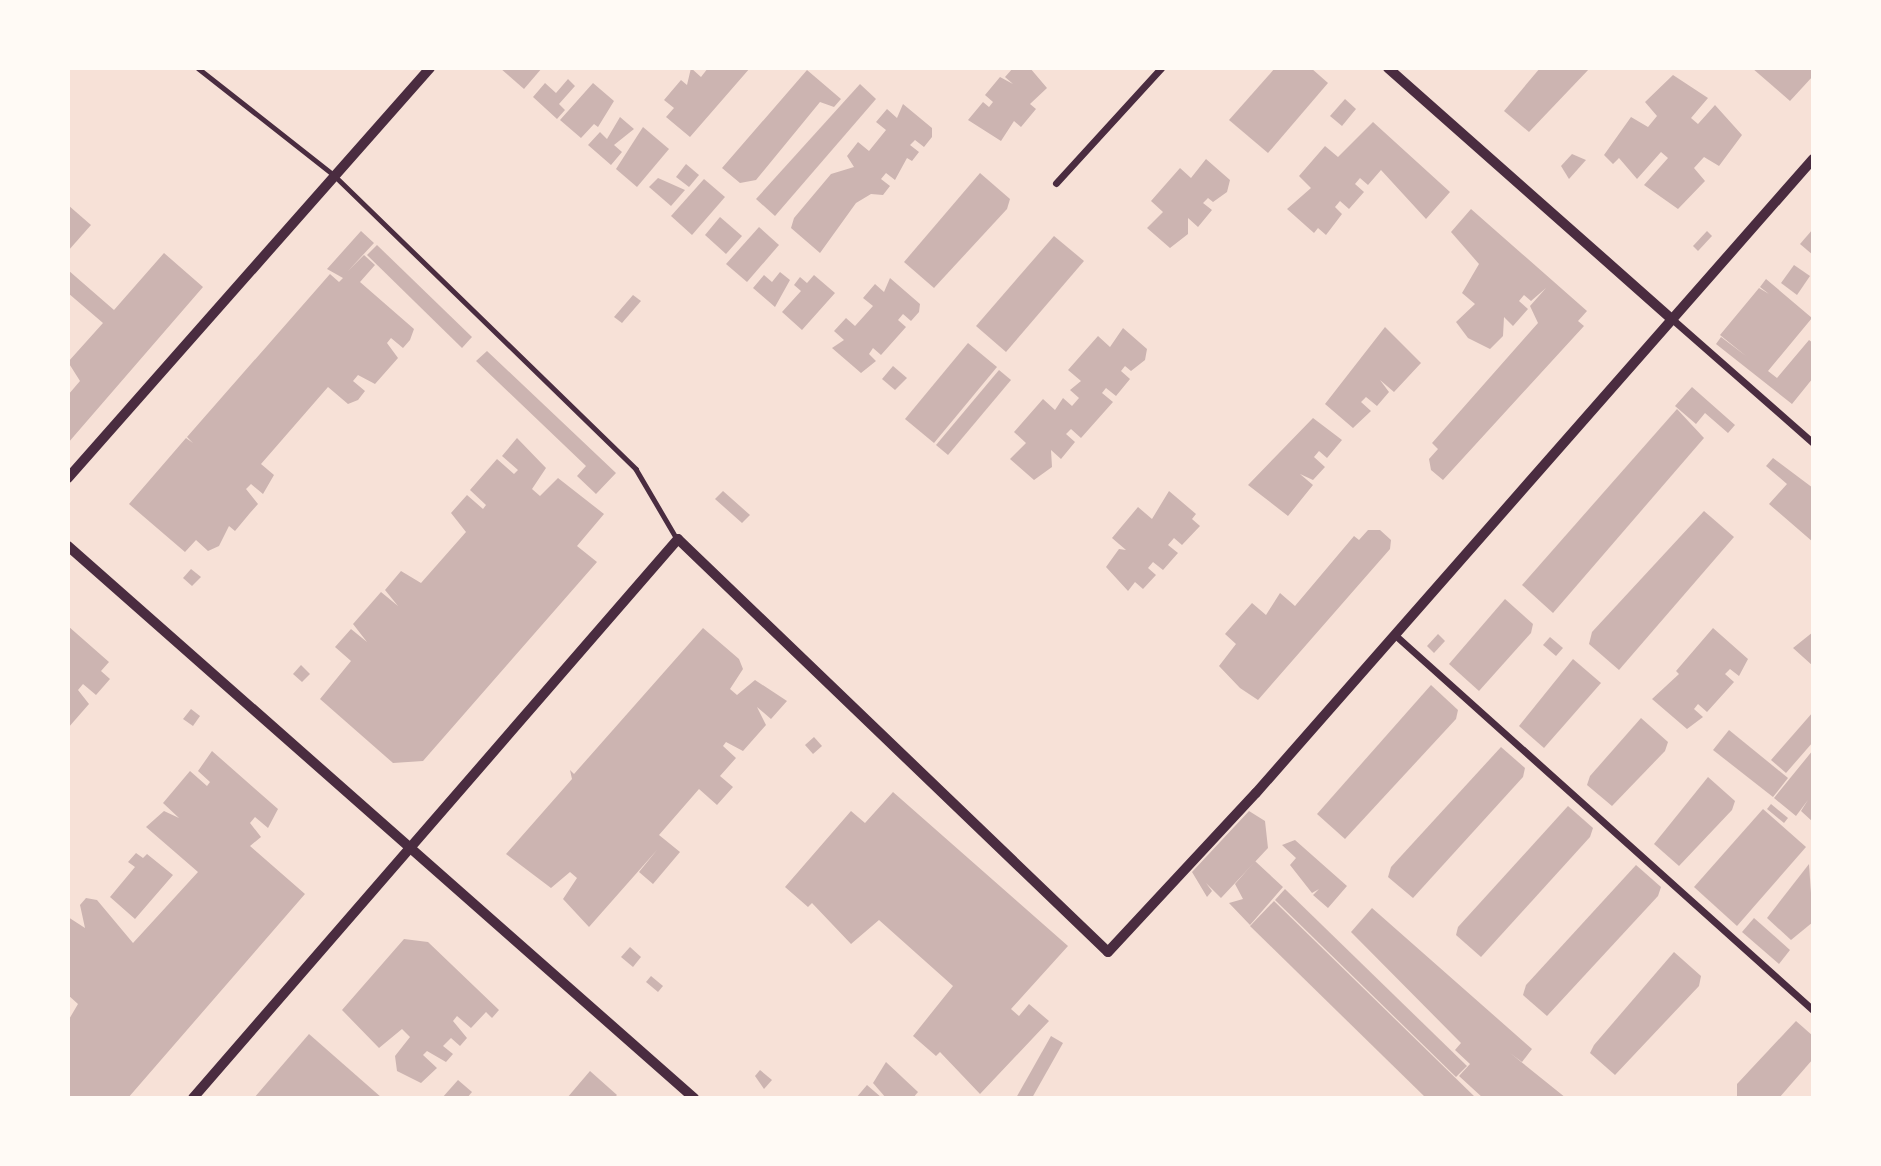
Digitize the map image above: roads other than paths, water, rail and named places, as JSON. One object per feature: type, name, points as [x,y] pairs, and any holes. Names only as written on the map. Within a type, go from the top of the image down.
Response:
[{"type":"street","points":[[68,478],[430,68]]},
{"type":"street","points":[[1056,183],[1161,68]]},
{"type":"street","points":[[1388,68],[1813,443]]},
{"type":"street","points":[[193,1098],[678,539],[1108,952],[1395,635],[1813,159]]},
{"type":"street","points":[[68,545],[694,1098]]},
{"type":"street","points":[[1395,635],[1813,1010]]},
{"type":"lane","points":[[198,68],[335,176],[636,469],[678,539]]}]
